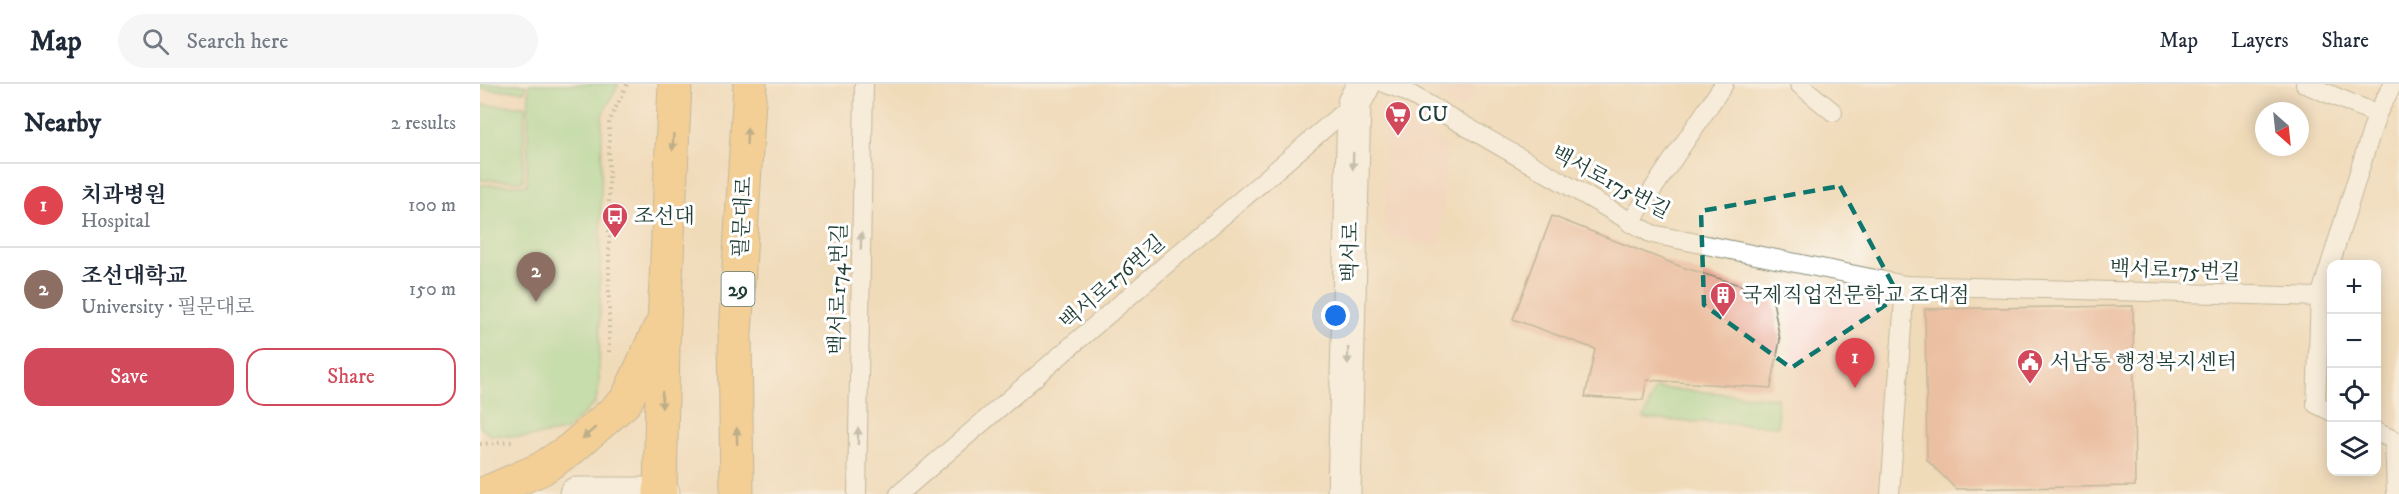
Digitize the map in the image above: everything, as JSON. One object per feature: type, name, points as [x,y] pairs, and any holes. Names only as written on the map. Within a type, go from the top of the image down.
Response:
[{"type":"main road","points":[[661,494],[665,316],[675,84]]},
{"type":"main road","name":"필문대로","points":[[738,494],[735,335],[750,84]]},
{"type":"main road","points":[[483,494],[541,469],[571,449],[626,401],[665,316]]},
{"type":"street","name":"백서로","points":[[1344,494],[1359,94]]},
{"type":"street","points":[[576,494],[661,494]]},
{"type":"lane","name":"백서로174번길","points":[[857,494],[864,84]]},
{"type":"lane","name":"백서로175번길","points":[[1386,84],[1403,90],[1652,234],[1905,285],[2320,297]]},
{"type":"lane","points":[[1630,223],[1724,84]]},
{"type":"lane","points":[[1799,84],[1833,112]]},
{"type":"lane","points":[[2305,84],[2377,114]]},
{"type":"lane","points":[[2327,410],[2316,404],[2320,297],[2377,114],[2393,84]]},
{"type":"lane","name":"백서로176번길","points":[[899,494],[1359,94]]},
{"type":"lane","points":[[1890,494],[1905,285]]},
{"type":"lane","points":[[2381,434],[2394,440],[2396,494]]},
{"type":"path","points":[[609,355],[609,122],[627,84]]},
{"type":"path","points":[[480,444],[513,442]]},
{"type":"highlighted area","points":[[1840,186],[1899,296],[1791,368],[1704,305],[1701,211]]},
{"type":"shaded area","points":[[1421,84],[1480,84],[1461,111]]},
{"type":"shaded area","points":[[1383,117],[1448,144],[1440,247],[1386,236]]},
{"type":"shaded area","points":[[1792,303],[1880,304],[1876,492],[1787,490]]},
{"type":"green space","points":[[480,84],[526,84],[525,91],[480,89]]},
{"type":"green space","points":[[529,84],[619,84],[602,115],[599,387],[595,403],[565,431],[526,437],[491,435],[480,427],[480,185],[527,185]]},
{"type":"green space","points":[[480,105],[525,106],[523,181],[480,180]]},
{"type":"green space","points":[[1655,388],[1777,398],[1778,426],[1644,419]]},
{"type":"building","points":[[1552,216],[1682,267],[1772,295],[1780,340],[1771,388],[1647,380],[1643,400],[1585,397],[1595,349],[1513,319]]},
{"type":"building","name":"서남동 행정복지센터","points":[[2133,306],[2135,486],[1956,489],[1927,460],[1925,309]]},
{"type":"place","name":"CU","points":[[1398,137]]},
{"type":"place","name":"조선대","points":[[615,239]]},
{"type":"place","name":"조선대학교","points":[[536,302]]},
{"type":"place","name":"국제직업전문학교 조대점","points":[[1723,318]]},
{"type":"place","name":"서남동 행정복지센터","points":[[2030,385]]},
{"type":"place","name":"치과병원","points":[[1855,388]]}]
